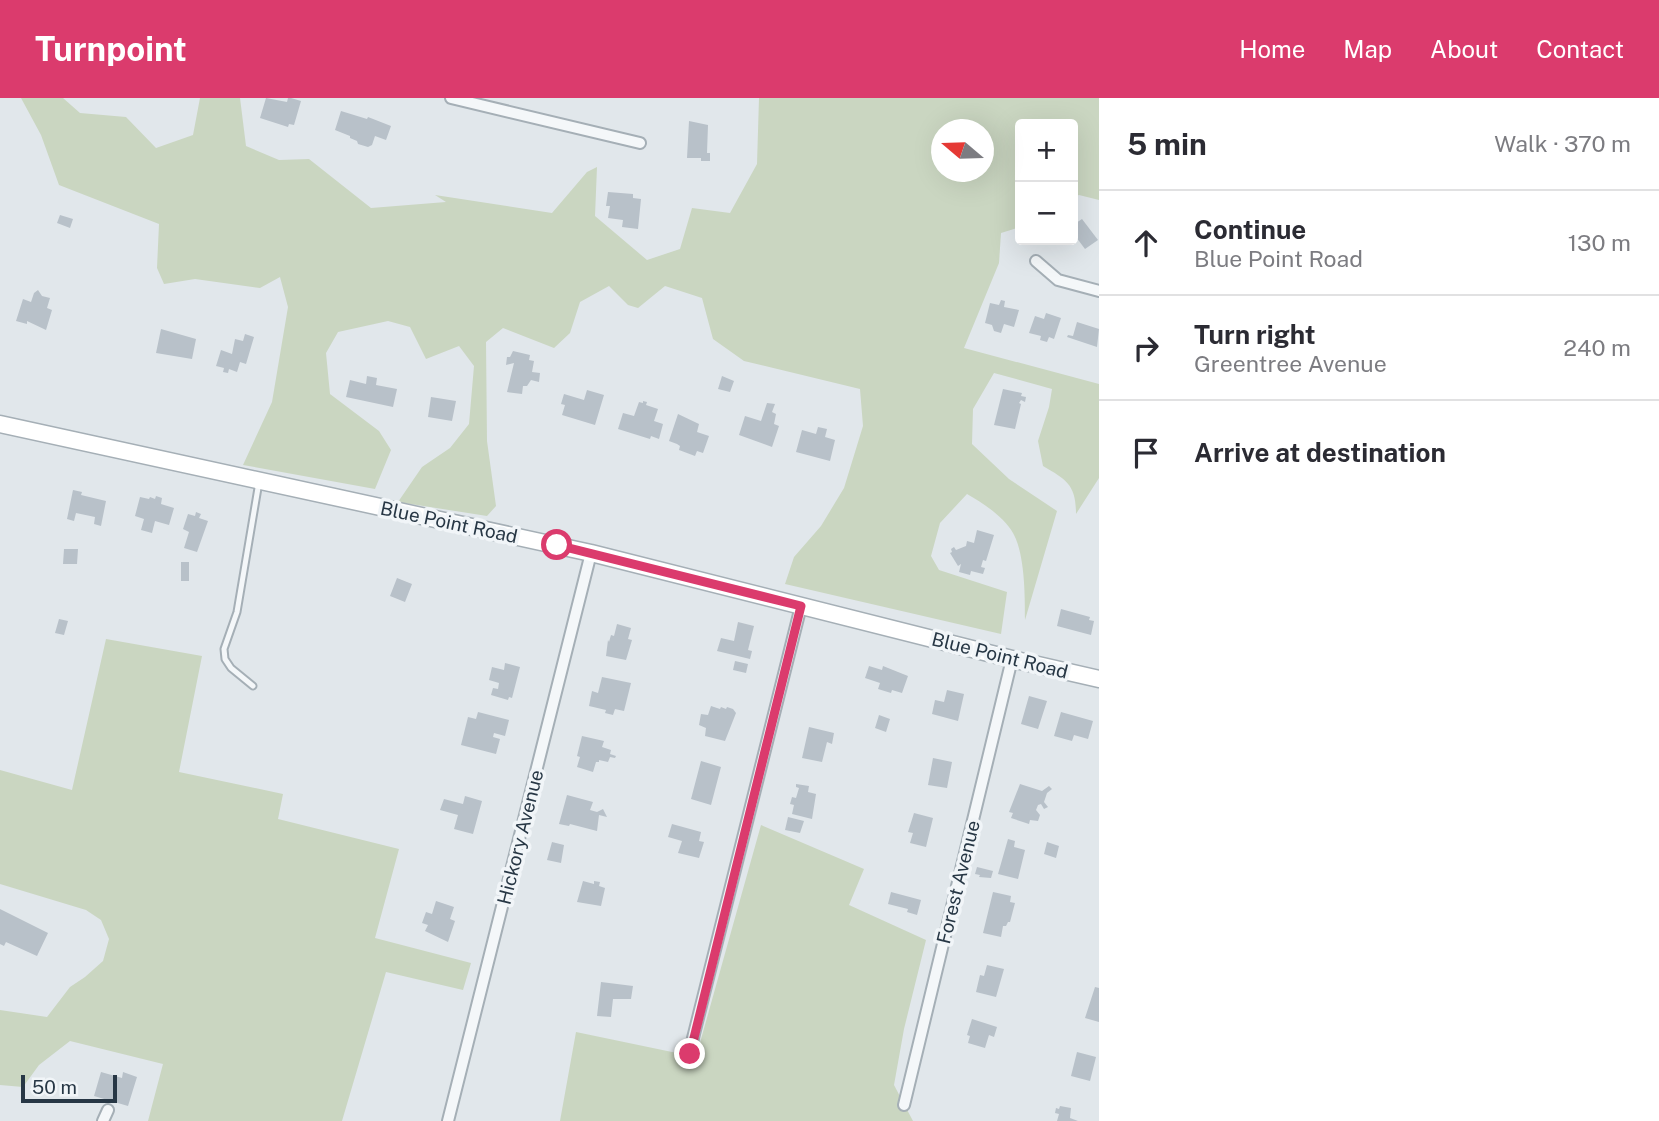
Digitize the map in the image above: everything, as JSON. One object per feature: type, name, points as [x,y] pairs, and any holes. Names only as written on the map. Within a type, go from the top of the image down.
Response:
[{"type":"street","points":[[451,98],[640,143]]},
{"type":"street","points":[[1036,261],[1058,281],[1099,291]]},
{"type":"street","name":"Blue Point Road","points":[[0,424],[591,553],[1099,679]]},
{"type":"street","name":"Hickory Avenue","points":[[449,1121],[591,553]]},
{"type":"street","points":[[690,1054],[801,606]]},
{"type":"street","name":"Forest Avenue","points":[[904,1105],[1012,659]]},
{"type":"lane","points":[[253,687],[231,668],[225,659],[224,649],[237,612],[260,481]]},
{"type":"green space","points":[[21,98],[63,98],[80,113],[126,117],[156,148],[193,135],[200,98],[240,98],[246,146],[279,160],[309,159],[371,208],[446,202],[435,195],[552,213],[587,172],[597,167],[595,216],[647,260],[680,249],[692,208],[730,213],[757,164],[759,98],[1099,98],[1099,200],[1078,195],[1078,119],[1015,119],[1015,229],[1001,233],[999,263],[964,348],[1099,384],[1099,478],[1076,514],[1072,490],[1058,475],[1043,466],[1038,441],[1052,389],[994,373],[973,409],[972,444],[1009,479],[1057,511],[1025,620],[1022,563],[1013,533],[999,516],[967,494],[940,523],[931,556],[939,570],[1007,592],[1001,634],[785,584],[794,557],[821,526],[844,488],[863,426],[860,389],[744,361],[713,339],[702,298],[665,286],[638,308],[628,305],[609,286],[580,302],[570,333],[554,348],[503,328],[486,342],[487,441],[496,506],[487,516],[398,502],[422,467],[450,448],[469,424],[474,366],[459,346],[426,359],[410,327],[388,321],[338,332],[326,353],[330,394],[379,431],[391,450],[375,489],[243,465],[272,402],[288,307],[280,277],[260,288],[195,279],[164,284],[157,268],[159,224],[59,185],[41,135]]},
{"type":"green space","points":[[106,639],[202,656],[179,772],[283,794],[278,819],[399,849],[375,938],[471,963],[463,990],[386,972],[342,1121],[148,1121],[163,1064],[70,1041],[39,1065],[23,1087],[0,1085],[0,1010],[47,1017],[70,987],[103,961],[109,939],[101,920],[86,910],[0,884],[0,770],[72,790]]},
{"type":"green space","points":[[761,825],[864,869],[849,905],[926,940],[904,1029],[894,1085],[913,1121],[560,1121],[576,1032],[696,1057]]},
{"type":"building","points":[[266,98],[287,102],[288,98],[301,101],[294,125],[289,124],[288,127],[260,118]]},
{"type":"building","points":[[341,111],[391,126],[386,140],[375,136],[372,145],[368,147],[335,130]]},
{"type":"building","points":[[689,121],[708,125],[707,153],[710,153],[710,161],[687,158]]},
{"type":"building","points":[[608,192],[633,194],[633,198],[641,199],[638,229],[622,227],[623,220],[608,218]]},
{"type":"building","points":[[60,215],[73,219],[70,228],[57,223]]},
{"type":"building","points":[[1082,219],[1098,240],[1085,249],[1078,240],[1078,222]]},
{"type":"building","points":[[38,290],[42,296],[50,298],[47,308],[52,310],[46,330],[27,321],[27,324],[16,321],[23,299],[31,302]]},
{"type":"building","points":[[1001,300],[1005,301],[1004,307],[1019,310],[1014,327],[1004,324],[1001,333],[985,323],[990,303],[999,305]]},
{"type":"building","points":[[1046,313],[1061,318],[1054,339],[1049,337],[1047,342],[1040,340],[1041,336],[1029,333],[1035,316],[1044,319]]},
{"type":"building","points":[[1077,322],[1099,329],[1097,347],[1067,337],[1073,336]]},
{"type":"building","points":[[161,329],[196,339],[192,359],[156,353]]},
{"type":"building","points":[[245,334],[254,337],[246,364],[240,362],[237,372],[229,369],[228,373],[223,372],[224,368],[216,366],[221,350],[232,354],[235,339],[243,341]]},
{"type":"building","points":[[513,351],[530,355],[529,360],[534,361],[532,372],[540,373],[539,382],[531,380],[527,386],[523,386],[522,394],[507,392],[514,363],[506,365],[507,357],[510,357]]},
{"type":"building","points":[[367,376],[377,378],[376,385],[397,389],[393,407],[346,397],[350,380],[366,384]]},
{"type":"building","points":[[722,376],[734,381],[730,392],[718,389]]},
{"type":"building","points":[[1003,389],[1022,393],[1021,396],[1026,397],[1025,402],[1021,400],[1019,403],[1021,404],[1015,429],[994,425]]},
{"type":"building","points":[[587,390],[604,395],[595,425],[562,415],[564,394],[584,400]]},
{"type":"building","points":[[431,397],[456,401],[452,421],[428,417]]},
{"type":"building","points":[[639,402],[647,402],[646,405],[658,409],[654,421],[663,424],[659,439],[651,436],[650,439],[618,429],[623,413],[634,416]]},
{"type":"building","points":[[767,403],[775,404],[772,412],[776,414],[774,424],[779,426],[772,447],[739,435],[745,416],[761,421]]},
{"type":"building","points":[[678,414],[699,424],[697,432],[709,436],[703,453],[697,451],[695,456],[679,450],[680,446],[669,441]]},
{"type":"building","points":[[818,427],[827,429],[825,437],[835,440],[830,461],[796,452],[802,430],[816,434]]},
{"type":"building","points":[[73,490],[82,492],[81,495],[106,501],[101,526],[94,524],[95,517],[76,513],[74,521],[67,519]]},
{"type":"building","points":[[156,496],[162,498],[161,504],[174,508],[169,525],[155,521],[152,533],[141,530],[144,519],[135,516],[140,497],[155,499]]},
{"type":"building","points":[[196,512],[201,514],[199,518],[208,521],[197,552],[184,548],[189,532],[183,529],[188,514],[195,516]]},
{"type":"building","points":[[977,530],[994,535],[986,561],[983,560],[981,567],[985,568],[983,574],[959,572],[961,564],[958,566],[950,553],[951,549],[966,546],[967,541],[974,543]]},
{"type":"building","points":[[64,549],[78,549],[77,564],[63,564]]},
{"type":"building","points":[[181,562],[189,562],[189,581],[181,581]]},
{"type":"building","points":[[397,578],[412,584],[405,602],[390,596]]},
{"type":"building","points":[[1061,609],[1090,617],[1089,620],[1094,621],[1091,635],[1057,626]]},
{"type":"building","points":[[59,619],[68,621],[64,635],[55,633]]},
{"type":"building","points":[[738,622],[754,626],[748,650],[752,651],[750,659],[717,651],[721,638],[734,641]]},
{"type":"building","points":[[617,624],[631,628],[628,639],[632,640],[626,660],[606,656],[608,640],[609,642],[611,635],[614,636]]},
{"type":"building","points":[[735,661],[748,664],[746,673],[733,670]]},
{"type":"building","points":[[505,663],[520,667],[512,698],[509,697],[508,700],[491,695],[493,688],[498,689],[499,683],[489,680],[492,667],[504,670]]},
{"type":"building","points":[[869,666],[882,670],[883,666],[908,676],[902,693],[878,689],[880,683],[865,678]]},
{"type":"building","points":[[602,677],[631,683],[624,711],[615,709],[613,715],[605,713],[606,710],[589,706],[592,691],[598,693]]},
{"type":"building","points":[[947,690],[964,694],[958,721],[932,714],[935,700],[944,702]]},
{"type":"building","points":[[1029,696],[1047,701],[1038,729],[1021,724]]},
{"type":"building","points":[[711,706],[720,709],[727,707],[736,713],[725,741],[705,736],[706,728],[699,725],[701,714],[708,715]]},
{"type":"building","points":[[478,712],[509,720],[505,736],[494,733],[493,737],[500,739],[496,754],[461,745],[468,717],[476,719]]},
{"type":"building","points":[[1061,712],[1093,721],[1088,739],[1074,735],[1072,741],[1054,736]]},
{"type":"building","points":[[879,715],[890,719],[886,732],[875,728]]},
{"type":"building","points":[[809,727],[834,733],[832,744],[827,742],[822,762],[802,758]]},
{"type":"building","points":[[582,736],[604,741],[602,747],[611,750],[610,754],[616,756],[615,758],[610,757],[608,762],[599,760],[593,772],[577,767]]},
{"type":"building","points":[[933,758],[952,762],[947,788],[928,785]]},
{"type":"building","points":[[701,761],[721,767],[711,805],[691,799]]},
{"type":"building","points":[[796,784],[809,786],[808,792],[816,794],[812,819],[792,814],[794,805],[790,804],[792,797],[796,798],[799,788]]},
{"type":"building","points":[[1020,784],[1042,791],[1049,786],[1052,789],[1047,793],[1044,802],[1048,807],[1044,809],[1041,804],[1038,805],[1038,821],[1030,820],[1029,824],[1011,818],[1013,813],[1009,812]]},
{"type":"building","points":[[567,795],[593,802],[590,810],[597,812],[603,809],[607,817],[599,815],[597,831],[559,824]]},
{"type":"building","points":[[465,796],[482,801],[473,834],[454,829],[458,815],[440,810],[444,799],[463,804]]},
{"type":"building","points":[[914,813],[933,818],[926,847],[910,843],[913,833],[908,832]]},
{"type":"building","points":[[788,817],[804,821],[800,833],[785,830]]},
{"type":"building","points":[[672,824],[701,832],[699,841],[704,842],[699,858],[678,853],[682,841],[668,837]]},
{"type":"building","points":[[1008,839],[1015,841],[1014,847],[1025,850],[1018,879],[998,874]]},
{"type":"building","points":[[552,842],[564,845],[561,863],[547,860]]},
{"type":"building","points":[[1047,842],[1059,846],[1056,858],[1044,854]]},
{"type":"building","points":[[977,867],[993,871],[991,878],[975,874]]},
{"type":"building","points":[[583,881],[594,884],[594,881],[600,882],[599,886],[605,888],[601,906],[577,902]]},
{"type":"building","points":[[891,892],[921,900],[917,915],[907,912],[908,909],[888,904]]},
{"type":"building","points":[[993,892],[1011,896],[1010,902],[1015,903],[1010,922],[1003,926],[1001,937],[983,933]]},
{"type":"building","points":[[436,901],[454,907],[450,919],[455,921],[448,942],[425,931],[428,925],[422,923],[426,912],[432,914]]},
{"type":"building","points":[[0,909],[48,933],[37,956],[6,942],[4,946],[0,944]]},
{"type":"building","points":[[987,965],[1004,969],[996,997],[976,992],[980,975],[984,976]]},
{"type":"building","points":[[601,982],[633,986],[631,999],[613,999],[611,1017],[597,1016]]},
{"type":"building","points":[[1095,987],[1099,988],[1099,1022],[1085,1018]]},
{"type":"building","points":[[972,1019],[997,1027],[994,1037],[989,1035],[985,1048],[968,1043],[970,1036],[967,1035]]},
{"type":"building","points":[[1077,1052],[1096,1057],[1090,1081],[1071,1076]]},
{"type":"building","points":[[101,1072],[122,1078],[123,1072],[137,1077],[128,1106],[94,1096]]},
{"type":"building","points":[[1060,1106],[1071,1108],[1070,1118],[1078,1121],[1057,1121],[1059,1114],[1055,1113],[1056,1108],[1059,1109]]},
{"type":"route","points":[[557,545],[801,606],[690,1054]]}]
